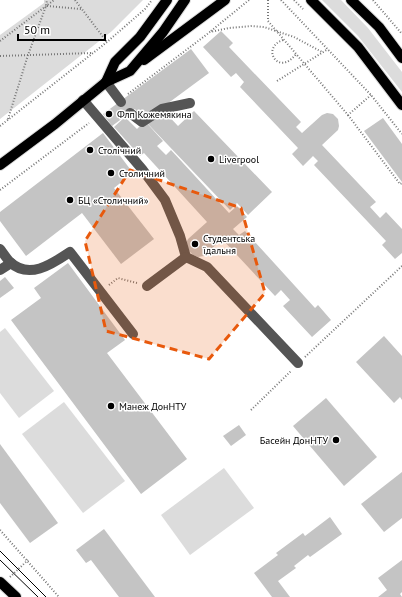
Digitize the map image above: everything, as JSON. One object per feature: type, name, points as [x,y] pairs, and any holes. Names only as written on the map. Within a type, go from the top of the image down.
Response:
[{"type":"main road","points":[[106,82],[115,62],[140,37],[167,0]]},
{"type":"main road","points":[[130,71],[163,32],[185,0]]},
{"type":"main road","points":[[0,165],[55,124],[106,82],[130,71],[225,0]]},
{"type":"main road","points":[[311,0],[358,47],[402,105]]},
{"type":"main road","points":[[351,0],[379,28],[402,58]]},
{"type":"main road","points":[[1,583],[16,597]]},
{"type":"lane","points":[[106,82],[120,101]]},
{"type":"lane","points":[[83,100],[142,170],[165,200],[180,236],[186,257],[207,267],[226,293],[298,363]]},
{"type":"lane","points":[[130,113],[142,122],[162,108],[190,102]]},
{"type":"lane","points":[[0,249],[11,263],[26,271],[42,269],[70,252],[133,334]]},
{"type":"lane","points":[[147,286],[186,257]]},
{"type":"lane","points":[[0,270],[11,263]]},
{"type":"path","points":[[7,120],[47,0]]},
{"type":"path","points":[[0,41],[54,0]]},
{"type":"path","points":[[75,0],[107,42]]},
{"type":"path","points":[[0,126],[93,54],[145,9],[152,0]]},
{"type":"path","points":[[120,101],[249,0]]},
{"type":"path","points":[[268,0],[268,21],[348,115],[401,184]]},
{"type":"path","points":[[281,0],[371,95],[402,134]]},
{"type":"path","points":[[294,0],[305,10]]},
{"type":"path","points":[[373,0],[402,34]]},
{"type":"path","points":[[46,6],[81,9]]},
{"type":"path","points":[[210,32],[229,28],[252,26],[264,27],[294,38],[322,52]]},
{"type":"path","points":[[283,40],[274,45],[272,53],[277,62],[284,64],[291,60],[296,54]]},
{"type":"path","points":[[277,81],[328,49]]},
{"type":"path","points":[[0,56],[93,54]]},
{"type":"path","points":[[348,115],[371,95]]},
{"type":"path","points":[[0,190],[97,117]]},
{"type":"path","points":[[251,410],[298,363],[402,266]]},
{"type":"path","points":[[110,284],[118,278],[147,286]]},
{"type":"path","points":[[0,530],[59,597]]},
{"type":"path","points":[[1,583],[28,560]]},
{"type":"highlighted area","points":[[130,170],[241,208],[265,293],[209,359],[106,331],[85,241]]},
{"type":"shaded area","points":[[44,0],[143,0],[112,31],[0,119],[0,35],[44,3]]},
{"type":"shaded area","points":[[322,0],[341,0],[368,28],[402,72],[402,92],[358,36]]},
{"type":"shaded area","points":[[5,328],[54,391],[19,418],[0,393],[0,332]]},
{"type":"shaded area","points":[[64,402],[125,481],[83,513],[22,434]]},
{"type":"shaded area","points":[[224,468],[254,508],[190,555],[161,515]]},
{"type":"building","points":[[221,31],[233,43],[229,47],[301,122],[296,127],[302,133],[322,115],[327,113],[333,114],[338,119],[338,130],[322,145],[376,202],[370,207],[380,218],[386,212],[402,229],[402,253],[395,259],[382,245],[386,241],[314,165],[318,161],[313,156],[303,166],[292,154],[298,148],[240,87],[244,82],[236,73],[231,77],[203,47]]},
{"type":"building","points":[[191,49],[209,73],[144,121],[135,109],[112,126],[103,114]]},
{"type":"building","name":"Liverpool","points":[[162,109],[178,126],[194,111],[272,192],[248,215],[237,203],[230,210],[147,123]]},
{"type":"building","points":[[125,117],[137,129],[145,121],[163,141],[157,146],[166,155],[171,150],[229,213],[237,206],[247,217],[233,229],[239,235],[245,231],[315,308],[318,305],[331,320],[312,337],[283,306],[290,300],[281,290],[275,296],[222,239],[204,256],[198,257],[193,255],[187,249],[186,243],[188,239],[207,222],[144,153],[140,156],[114,127]]},
{"type":"building","points":[[383,118],[402,144],[402,182],[364,131]]},
{"type":"building","name":"БЦ «Столичний»","points":[[103,133],[133,173],[114,188],[154,239],[121,264],[82,213],[26,256],[0,221],[0,212]]},
{"type":"building","name":"Манеж ДонНТУ","points":[[68,263],[125,340],[107,353],[187,459],[141,494],[11,320],[41,298],[34,288]]},
{"type":"building","points":[[5,277],[14,288],[0,298],[0,281]]},
{"type":"building","points":[[384,336],[402,356],[402,400],[400,397],[394,403],[356,362]]},
{"type":"building","points":[[326,398],[377,457],[344,486],[293,426]]},
{"type":"building","points":[[239,425],[246,435],[231,446],[223,436]]},
{"type":"building","points":[[0,444],[58,523],[30,543],[0,503]]},
{"type":"building","points":[[402,472],[402,518],[384,532],[361,504]]},
{"type":"building","points":[[330,517],[342,534],[310,557],[308,555],[294,566],[296,568],[278,581],[290,597],[272,597],[254,573],[278,555],[276,553],[303,533],[305,536]]},
{"type":"building","points":[[104,529],[155,597],[119,597],[91,560],[86,563],[76,550]]},
{"type":"building","points":[[402,560],[402,592],[400,594],[402,597],[378,597],[387,590],[378,578]]},
{"type":"tram line","points":[[0,551],[46,597]]},
{"type":"tram line","points":[[0,560],[38,597]]},
{"type":"place","name":"Флп Кожемякина","points":[[109,114]]},
{"type":"place","name":"Столічний","points":[[90,150]]},
{"type":"place","name":"Liverpool","points":[[211,159]]},
{"type":"place","name":"Столичний","points":[[111,173]]},
{"type":"place","name":"БЦ «Столичний»","points":[[70,200]]},
{"type":"place","name":"Студентська їдальня","points":[[195,244]]},
{"type":"place","name":"Манеж ДонНТУ","points":[[111,406]]},
{"type":"place","name":"Басейн ДонНТУ","points":[[336,440]]}]
